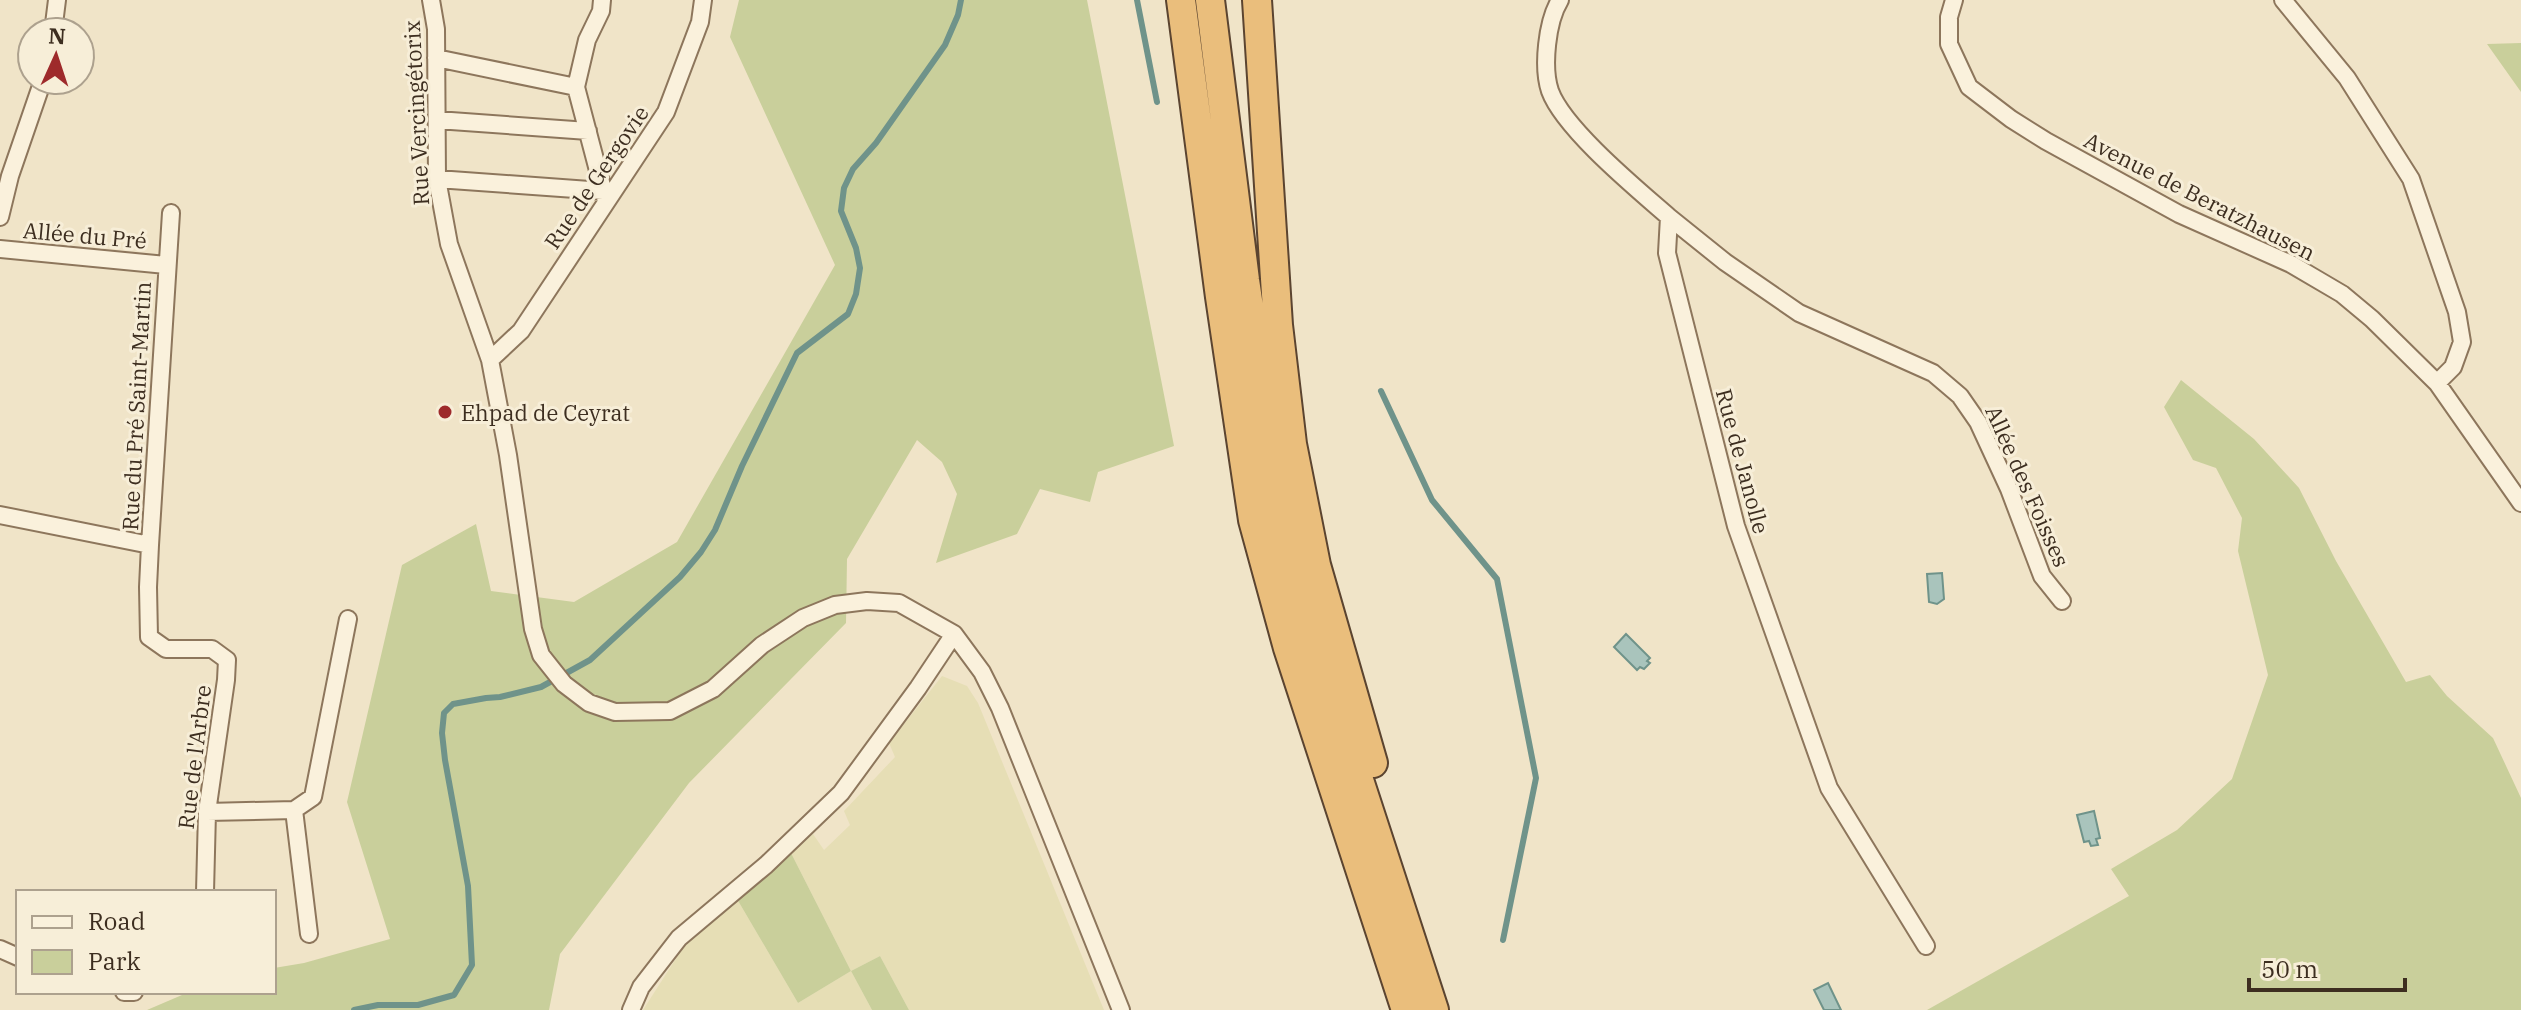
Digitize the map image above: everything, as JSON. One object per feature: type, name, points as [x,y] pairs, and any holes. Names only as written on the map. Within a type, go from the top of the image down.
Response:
[{"type":"highway","points":[[1181,0],[1253,520],[1288,648],[1406,1010]]},
{"type":"highway","points":[[1210,0],[1245,280],[1280,516],[1314,642],[1434,1010]]},
{"type":"highway","points":[[1257,0],[1278,325],[1292,444],[1316,565],[1377,774],[1409,928]]},
{"type":"street","name":"Rue Vercingétorix","points":[[431,0],[436,29],[437,179],[449,244],[490,360],[508,455],[533,629],[541,655],[564,684],[589,703],[615,712],[670,711],[713,689],[762,645],[803,618],[835,605],[867,601],[899,603],[954,634]]},
{"type":"street","points":[[437,179],[605,196],[576,87],[587,40],[601,11],[602,0]]},
{"type":"street","name":"Rue de Gergovie","points":[[490,360],[521,331],[605,196],[666,112],[700,22],[703,0]]},
{"type":"street","points":[[1560,0],[1553,11],[1547,36],[1550,90],[1564,115],[1601,155],[1669,217]]},
{"type":"street","name":"Avenue de Beratzhausen","points":[[1954,0],[1949,17],[1949,44],[1969,87],[2046,141],[2179,214],[2291,264],[2342,294],[2437,383],[2521,503]]},
{"type":"street","points":[[2283,0],[2347,78],[2411,179],[2457,312],[2462,342],[2453,367],[2437,383]]},
{"type":"street","points":[[436,58],[576,87]]},
{"type":"street","points":[[0,217],[10,176],[38,96]]},
{"type":"street","points":[[437,120],[588,131]]},
{"type":"street","name":"Rue du Pré Saint-Martin","points":[[0,515],[150,545],[171,213]]},
{"type":"street","name":"Allée des Foisses","points":[[1669,217],[1725,262],[1799,313],[1933,373],[1960,396],[1978,422],[2009,489],[2042,576],[2062,601]]},
{"type":"street","name":"Rue de Janolle","points":[[1669,217],[1667,253],[1736,526],[1829,788],[1926,946]]},
{"type":"street","name":"Allée du Pré","points":[[0,249],[166,265]]},
{"type":"street","name":"Rue de l'Arbre","points":[[150,545],[149,637],[166,649],[212,649],[227,660],[207,812],[205,890]]},
{"type":"street","points":[[207,812],[294,810],[313,797],[348,619]]},
{"type":"street","points":[[631,1010],[641,987],[679,938],[766,865],[841,793],[954,634],[982,672],[1000,708],[1121,1010]]},
{"type":"street","points":[[294,810],[309,934]]},
{"type":"shaded area","points":[[942,676],[967,686],[978,703],[1104,1010],[909,1010],[880,956],[851,971],[791,853],[813,834],[824,850],[850,825],[844,811],[895,757],[889,743]]},
{"type":"shaded area","points":[[737,899],[798,1003],[851,971],[872,1010],[643,1010],[684,946]]},
{"type":"green space","points":[[739,0],[1087,0],[1174,446],[1098,472],[1090,502],[1040,489],[1017,534],[936,563],[957,494],[942,462],[917,440],[847,559],[846,623],[689,783],[560,954],[549,1010],[147,1010],[184,994],[276,994],[276,968],[390,939],[347,802],[402,565],[476,524],[491,591],[574,602],[677,542],[835,265],[730,37]]},
{"type":"green space","points":[[2521,43],[2521,92],[2487,44]]},
{"type":"green space","points":[[2181,380],[2254,439],[2299,488],[2336,561],[2406,682],[2430,675],[2447,696],[2493,738],[2521,798],[2521,1010],[1927,1010],[2129,896],[2111,869],[2177,830],[2232,779],[2268,675],[2238,551],[2242,518],[2216,468],[2193,460],[2164,407]]},
{"type":"green space","points":[[791,853],[851,971],[798,1003],[737,899]]},
{"type":"green space","points":[[880,956],[909,1010],[872,1010],[851,971]]},
{"type":"water","points":[[1942,573],[1944,599],[1937,604],[1929,602],[1927,574]]},
{"type":"water","points":[[1626,634],[1650,658],[1644,669],[1640,667],[1637,670],[1614,647]]},
{"type":"water","points":[[2094,811],[2100,838],[2096,839],[2098,845],[2091,846],[2089,841],[2084,842],[2077,815]]},
{"type":"water","points":[[1828,983],[1841,1010],[1824,1010],[1814,990]]},
{"type":"waterway","points":[[354,1010],[378,1005],[418,1005],[454,995],[472,965],[468,886],[445,760],[442,733],[444,713],[453,704],[541,687],[590,660],[680,577],[701,552],[715,530],[742,466],[797,353],[848,314],[856,294],[860,268],[856,248],[841,211],[844,188],[853,169],[876,143],[945,45],[961,0]]},
{"type":"waterway","points":[[1137,0],[1157,102]]},
{"type":"waterway","points":[[1381,391],[1432,500],[1497,579],[1536,778],[1503,940]]},
{"type":"place","name":"Ehpad de Ceyrat","points":[[445,412]]}]
